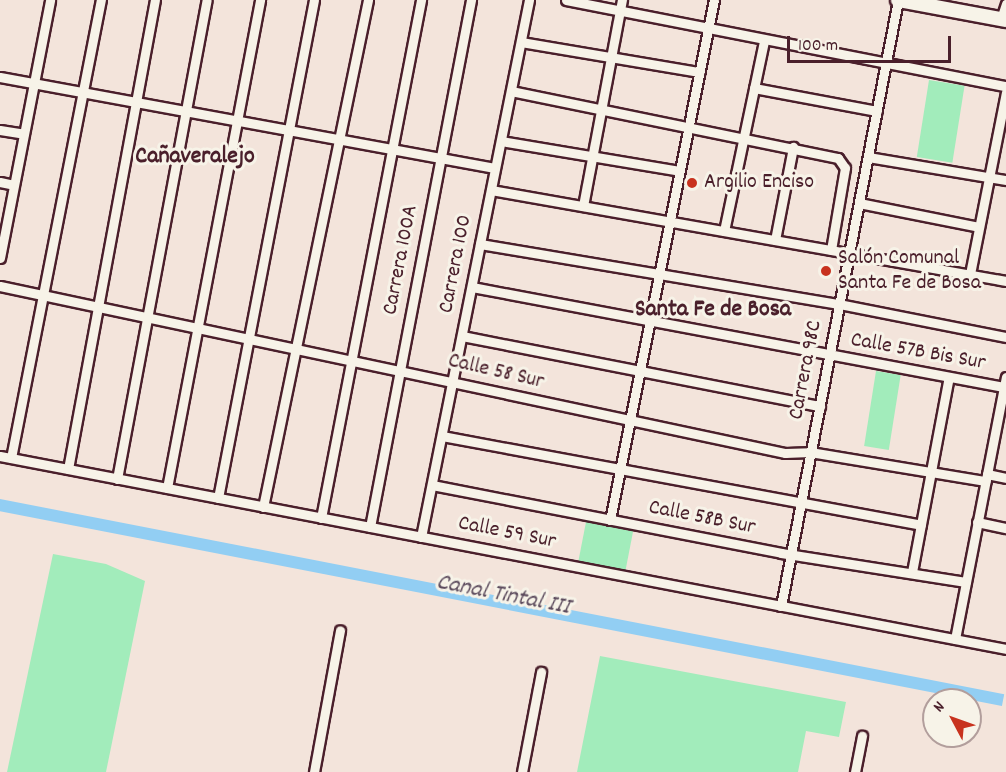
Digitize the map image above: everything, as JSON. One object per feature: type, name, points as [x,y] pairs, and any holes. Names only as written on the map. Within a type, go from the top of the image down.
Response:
[{"type":"street","points":[[0,258],[50,0]]},
{"type":"street","points":[[11,458],[101,0]]},
{"type":"street","points":[[68,469],[155,0]]},
{"type":"street","points":[[117,479],[207,0]]},
{"type":"street","points":[[167,488],[260,0]]},
{"type":"street","points":[[218,498],[314,0]]},
{"type":"street","points":[[263,507],[341,142],[368,0]]},
{"type":"street","points":[[321,518],[421,0]]},
{"type":"street","name":"Carrera 100A","points":[[370,527],[471,0]]},
{"type":"street","name":"Carrera 100","points":[[422,537],[529,0]]},
{"type":"street","points":[[566,0],[621,5],[708,30],[1006,86]]},
{"type":"street","points":[[610,520],[714,0]]},
{"type":"street","points":[[898,0],[949,4],[1004,19],[1006,4]]},
{"type":"street","name":"Carrera 98C","points":[[781,606],[898,0]]},
{"type":"street","points":[[583,206],[621,5]]},
{"type":"street","points":[[724,231],[764,41]]},
{"type":"street","points":[[521,42],[699,72]]},
{"type":"street","points":[[0,77],[341,142],[495,168]]},
{"type":"street","points":[[754,88],[877,111]]},
{"type":"street","points":[[511,91],[689,124],[838,158],[845,168],[831,250]]},
{"type":"street","points":[[970,274],[1006,93]]},
{"type":"street","points":[[0,130],[24,134]]},
{"type":"street","points":[[501,141],[592,159],[680,171]]},
{"type":"street","points":[[775,240],[793,147]]},
{"type":"street","points":[[868,158],[1006,180]]},
{"type":"street","points":[[0,182],[14,185]]},
{"type":"street","points":[[491,190],[1006,281]]},
{"type":"street","points":[[859,203],[979,227]]},
{"type":"street","points":[[480,244],[839,304],[1006,337]]},
{"type":"street","name":"Calle 58 Sur","points":[[0,286],[400,369],[785,453],[810,452],[931,470],[1006,478]]},
{"type":"street","name":"Calle 57B Bis Sur","points":[[472,287],[829,356],[1004,387]]},
{"type":"street","points":[[462,336],[820,406]]},
{"type":"street","points":[[912,572],[949,377]]},
{"type":"street","points":[[954,639],[986,477],[1002,420],[1006,377]]},
{"type":"street","points":[[442,436],[921,525]]},
{"type":"street","name":"Calle 59 Sur","points":[[0,456],[1006,649]]},
{"type":"street","name":"Calle 58B Sur","points":[[432,485],[610,520],[966,582]]},
{"type":"street","points":[[977,522],[1006,528]]},
{"type":"street","points":[[314,772],[340,630]]},
{"type":"street","points":[[522,772],[541,672]]},
{"type":"street","points":[[855,772],[862,736]]},
{"type":"green space","points":[[929,80],[965,86],[952,163],[917,157]]},
{"type":"green space","points":[[876,371],[901,375],[889,450],[864,446]]},
{"type":"green space","points":[[586,522],[633,531],[625,570],[578,561]]},
{"type":"green space","points":[[53,554],[106,564],[145,581],[106,772],[7,772]]},
{"type":"green space","points":[[600,656],[846,702],[839,737],[806,731],[798,772],[577,772]]},
{"type":"water","points":[[0,499],[972,688],[922,688],[922,690],[0,511]]},
{"type":"water","points":[[982,690],[1004,694],[1002,706],[982,702]]},
{"type":"place","name":"Argilio Enciso","points":[[692,183]]},
{"type":"place","name":"Salón Comunal Santa Fe de Bosa","points":[[826,271]]},
{"type":"district","name":"Cañaveralejo","points":[[195,158]]},
{"type":"district","name":"Santa Fe de Bosa","points":[[713,311]]},
{"type":"water label","name":"Canal Tintal III","points":[[503,596]]}]
